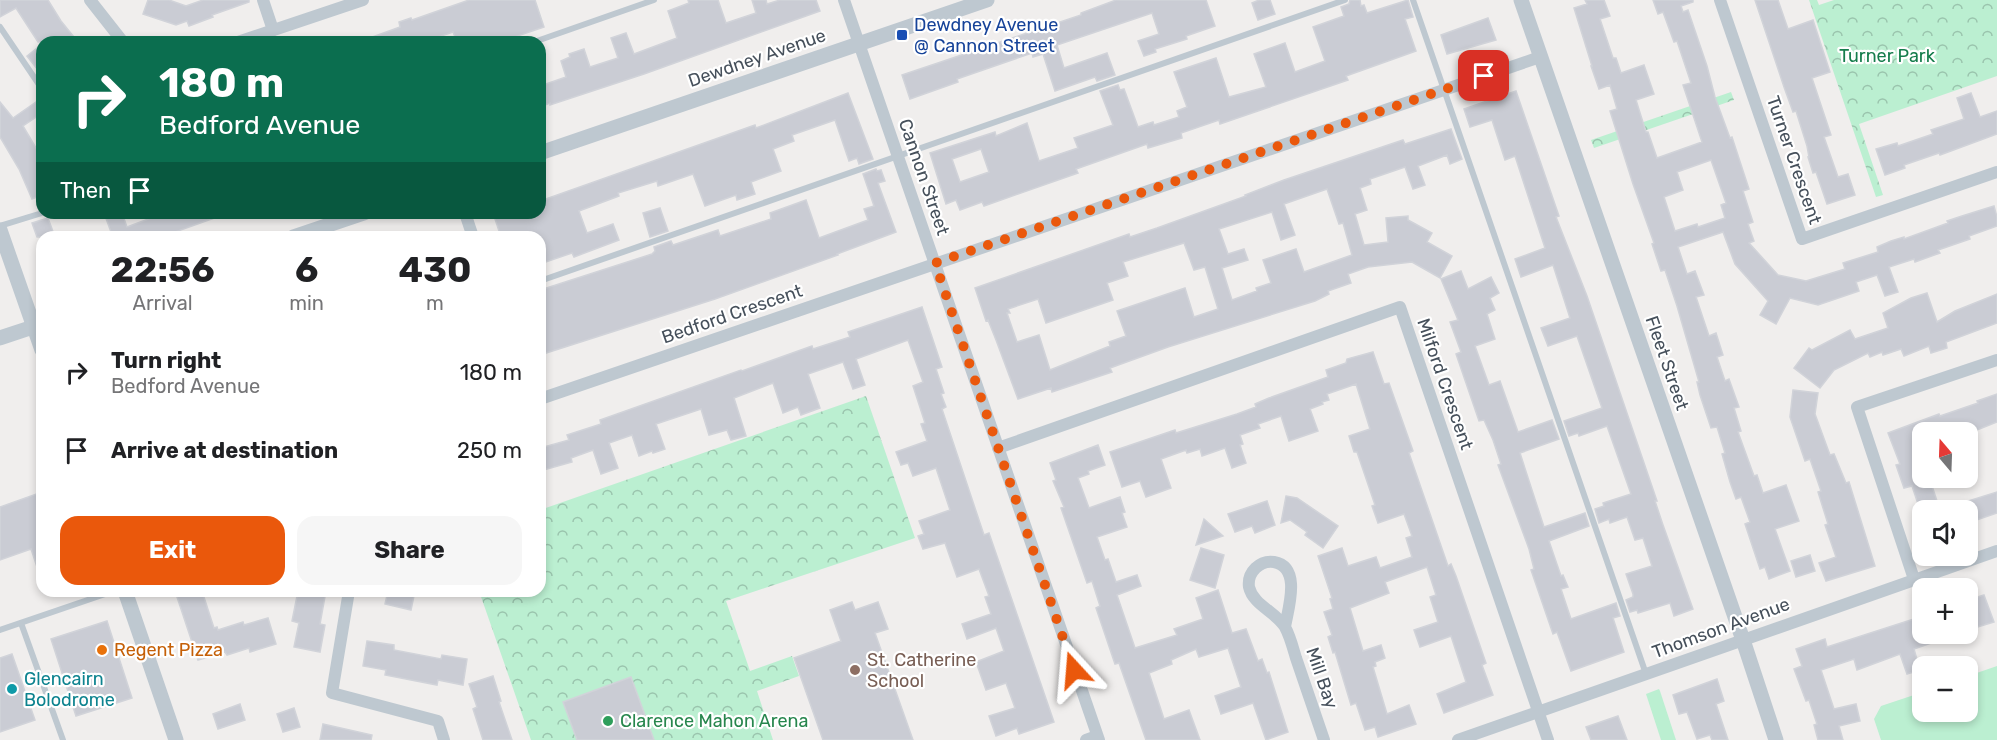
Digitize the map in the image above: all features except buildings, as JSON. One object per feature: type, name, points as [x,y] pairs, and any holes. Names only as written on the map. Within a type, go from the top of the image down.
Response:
[{"type":"street","points":[[90,0],[118,36]]},
{"type":"street","points":[[263,0],[273,30]]},
{"type":"street","points":[[256,36],[363,0]]},
{"type":"street","name":"Cannon Street","points":[[844,0],[998,448],[1094,739]]},
{"type":"street","name":"Dewdney Avenue","points":[[546,151],[987,0]]},
{"type":"street","name":"Fleet Street","points":[[1521,0],[1776,740]]},
{"type":"street","name":"Turner Crescent","points":[[1720,0],[1802,239],[1997,172]]},
{"type":"street","name":"Bedford Crescent","points":[[546,397],[1540,57]]},
{"type":"street","points":[[311,231],[346,219]]},
{"type":"street","points":[[0,228],[36,320]]},
{"type":"street","name":"Milford Crescent","points":[[998,448],[1400,307],[1548,740]]},
{"type":"street","points":[[0,338],[36,326]]},
{"type":"street","points":[[1914,578],[1857,407],[1997,360]]},
{"type":"street","name":"Thomson Avenue","points":[[1917,578],[1997,551]]},
{"type":"street","name":"Mill Bay","points":[[1285,627],[1292,588],[1290,577],[1284,567],[1275,562],[1260,565],[1249,576],[1250,590],[1257,601],[1285,627],[1324,740]]},
{"type":"street","name":"Thomson Avenue","points":[[1458,740],[1912,580]]},
{"type":"street","points":[[127,597],[176,740]]},
{"type":"street","points":[[348,597],[332,693],[438,721],[444,740]]},
{"type":"lane","points":[[546,38],[654,0]]},
{"type":"lane","points":[[546,279],[1345,0]]},
{"type":"lane","points":[[1413,0],[1646,674]]},
{"type":"lane","points":[[0,27],[36,81]]},
{"type":"lane","points":[[0,228],[36,215]]},
{"type":"lane","points":[[0,630],[97,597]]},
{"type":"lane","points":[[21,623],[63,740]]},
{"type":"green space","name":"Turner Park","points":[[1809,0],[1817,0],[1819,5],[1834,0],[1997,0],[1997,76],[1859,124],[1883,195],[1876,197]]},
{"type":"green space","points":[[1731,92],[1734,100],[1594,148],[1591,140]]},
{"type":"green space","points":[[866,396],[915,538],[726,601],[750,671],[792,656],[799,676],[757,691],[773,740],[531,740],[481,597],[546,597],[546,508]]},
{"type":"green space","points":[[1997,666],[1997,740],[1881,740],[1874,719],[1881,706],[1912,696],[1912,722],[1978,722],[1978,673]]},
{"type":"green space","points":[[1659,689],[1676,740],[1661,740],[1646,694]]},
{"type":"place","name":"Dewdney Avenue @ Cannon Street","points":[[902,35]]},
{"type":"place","name":"Regent Pizza","points":[[102,650]]},
{"type":"place","name":"St. Catherine School","points":[[855,670]]},
{"type":"place","name":"Glencairn Bolodrome","points":[[12,689]]},
{"type":"place","name":"Clarence Mahon Arena","points":[[608,721]]},
{"type":"route","points":[[1074,670],[935,263],[1484,76]]}]
